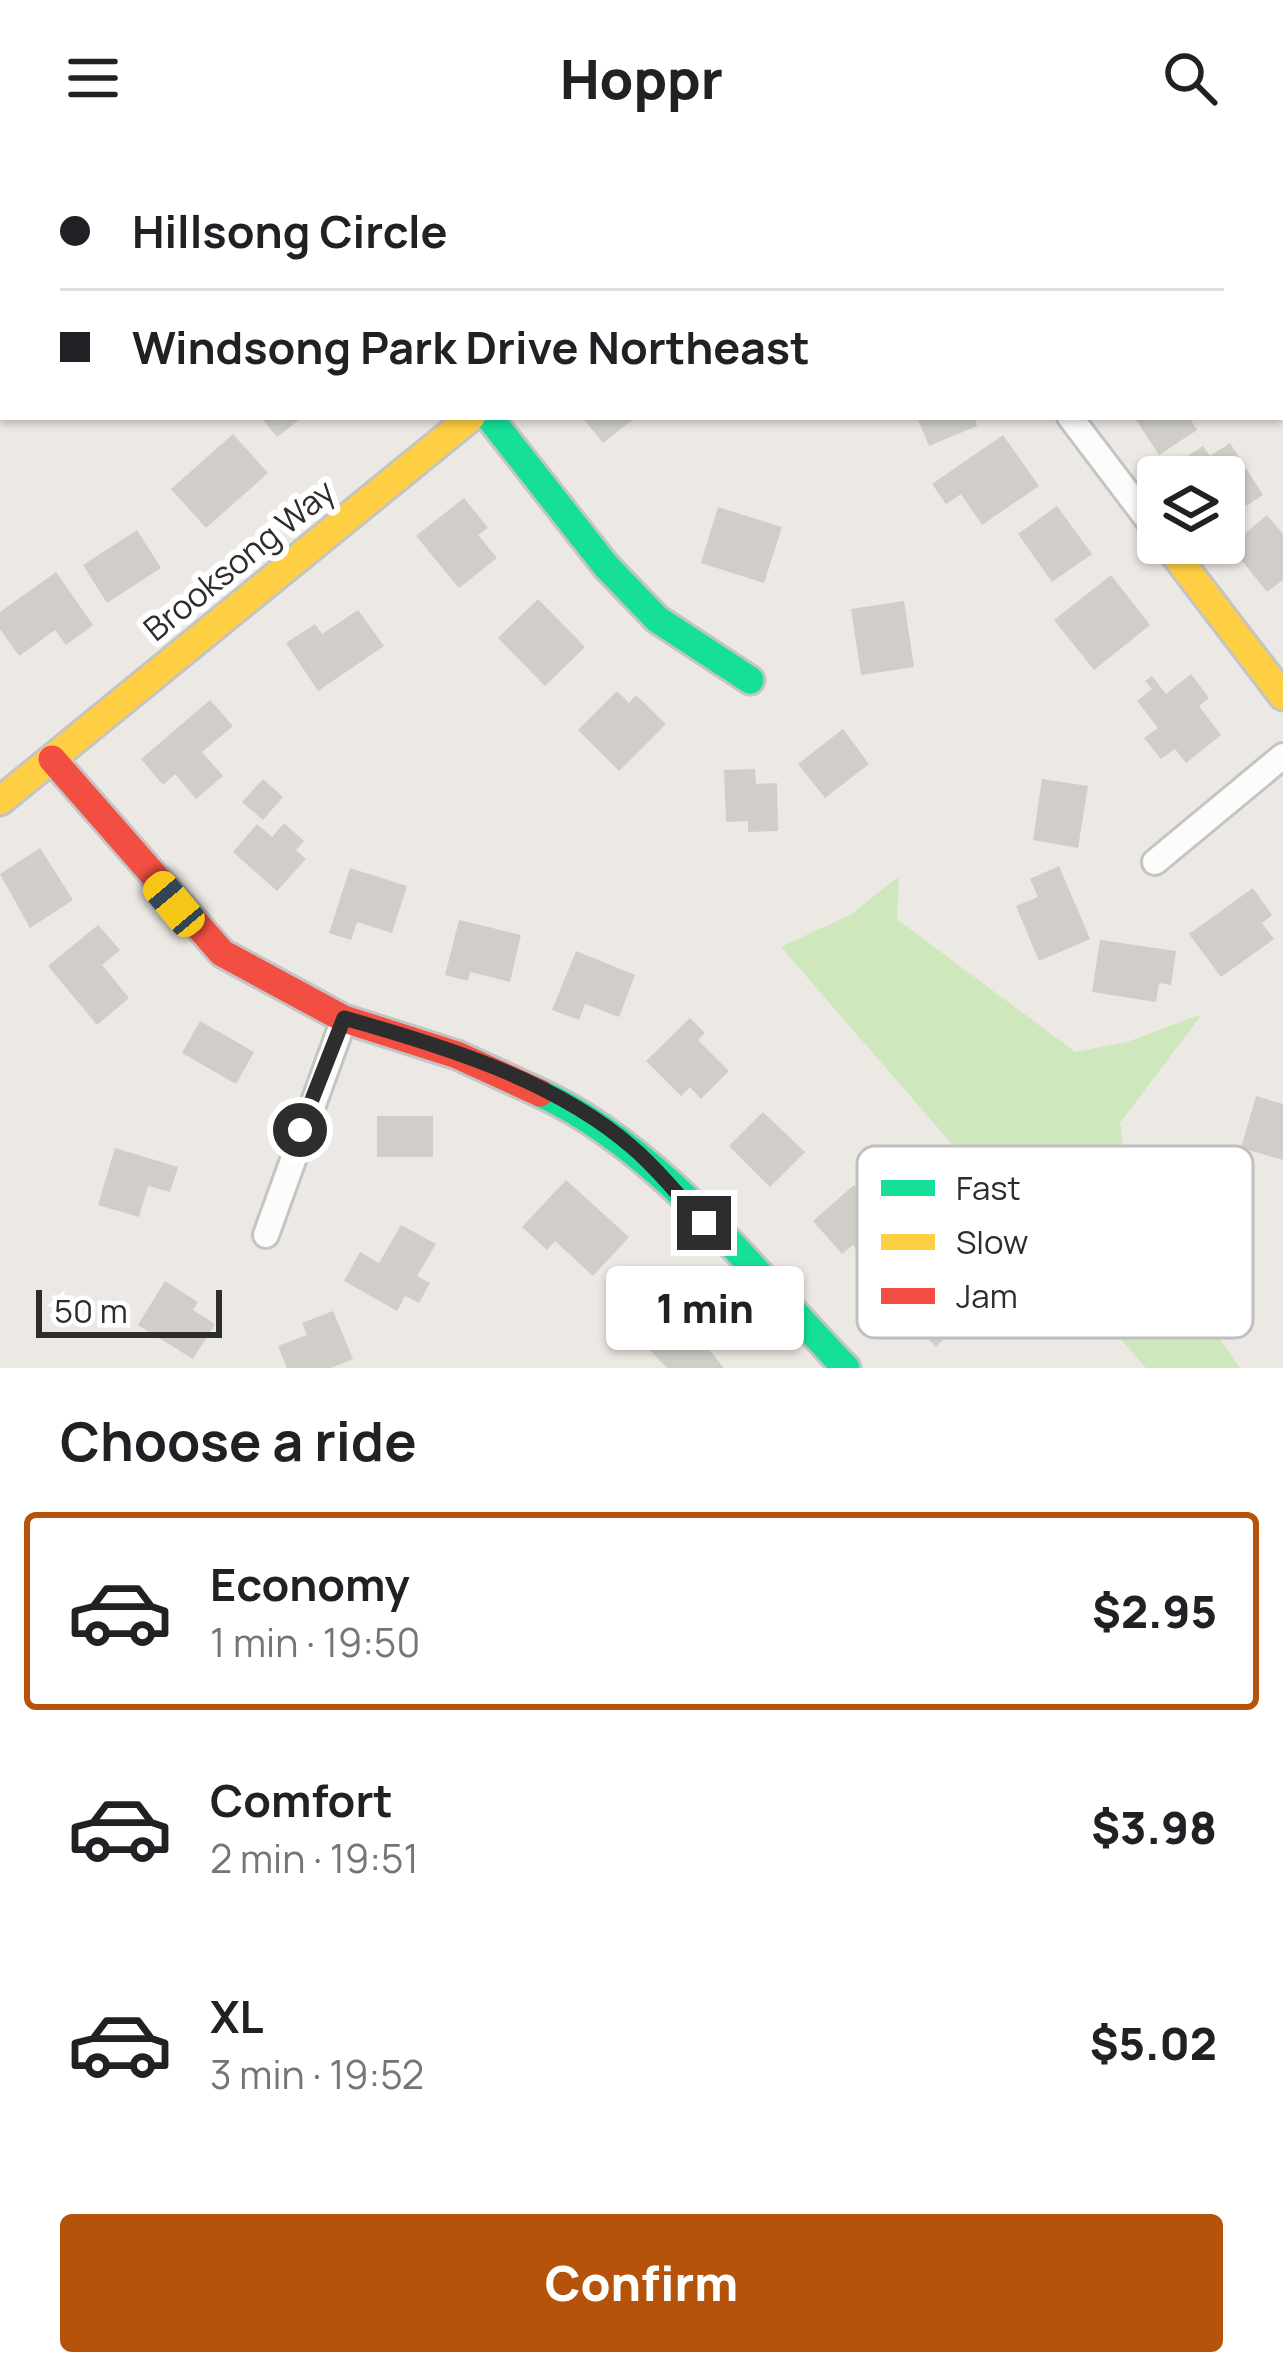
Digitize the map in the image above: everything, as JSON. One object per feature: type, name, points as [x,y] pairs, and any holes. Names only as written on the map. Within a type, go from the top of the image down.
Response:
[{"type":"street","name":"Brooksong Way","points":[[0,801],[467,420]]},
{"type":"street","points":[[491,420],[606,566],[657,619],[750,680]]},
{"type":"street","points":[[1072,420],[1137,505]]},
{"type":"street","points":[[1182,564],[1283,696]]},
{"type":"street","points":[[1155,862],[1283,756]]},
{"type":"street","points":[[52,760],[222,953],[344,1018],[420,1041],[522,1082],[633,1148],[847,1368]]},
{"type":"street","points":[[266,1235],[344,1018]]},
{"type":"green space","points":[[899,876],[897,919],[1075,1052],[1127,1042],[1202,1014],[1120,1123],[1123,1146],[954,1146],[781,947],[852,914]]},
{"type":"green space","points":[[1120,1338],[1219,1338],[1240,1368],[1146,1368]]},
{"type":"building","points":[[263,420],[299,420],[277,437]]},
{"type":"building","points":[[584,420],[632,420],[603,443]]},
{"type":"building","points":[[918,420],[975,420],[977,426],[929,446]]},
{"type":"building","points":[[1136,420],[1191,420],[1197,430],[1159,455]]},
{"type":"building","points":[[233,434],[268,473],[206,528],[171,489]]},
{"type":"building","points":[[1003,435],[1039,486],[982,525],[961,494],[946,504],[932,484]]},
{"type":"building","points":[[1230,443],[1238,456],[1210,456]]},
{"type":"building","points":[[1203,446],[1210,456],[1188,456]]},
{"type":"building","points":[[1245,467],[1263,495],[1245,507]]},
{"type":"building","points":[[464,498],[488,528],[478,535],[497,558],[459,588],[416,536]]},
{"type":"building","points":[[1057,506],[1092,554],[1052,582],[1018,534]]},
{"type":"building","points":[[718,507],[782,527],[764,583],[701,563]]},
{"type":"building","points":[[1267,515],[1283,534],[1283,580],[1267,592],[1244,564],[1245,533]]},
{"type":"building","points":[[137,530],[161,568],[107,603],[83,565]]},
{"type":"building","points":[[56,572],[93,625],[66,645],[55,630],[19,656],[0,629],[0,612]]},
{"type":"building","points":[[1111,575],[1150,625],[1094,670],[1054,620]]},
{"type":"building","points":[[538,599],[585,647],[545,686],[498,638]]},
{"type":"building","points":[[904,601],[914,667],[861,675],[851,609]]},
{"type":"building","points":[[358,610],[384,646],[318,691],[286,643],[315,624],[322,634]]},
{"type":"building","points":[[1191,674],[1209,698],[1199,706],[1221,735],[1186,763],[1175,749],[1161,759],[1144,738],[1158,728],[1137,701],[1152,689],[1145,681],[1152,676],[1166,694]]},
{"type":"building","points":[[617,691],[629,703],[636,695],[666,724],[619,771],[578,730]]},
{"type":"building","points":[[210,700],[233,726],[202,752],[223,776],[196,799],[175,774],[163,785],[141,759]]},
{"type":"building","points":[[843,729],[869,764],[825,798],[798,764]]},
{"type":"building","points":[[755,769],[756,784],[777,783],[778,831],[748,832],[748,821],[726,822],[724,770]]},
{"type":"building","points":[[263,779],[283,797],[263,820],[242,802]]},
{"type":"building","points":[[1042,779],[1088,786],[1078,848],[1033,840]]},
{"type":"building","points":[[284,823],[304,841],[296,850],[306,859],[277,891],[233,852],[257,824],[272,837]]},
{"type":"building","points":[[40,848],[73,900],[30,928],[0,874]]},
{"type":"building","points":[[1059,866],[1090,939],[1039,961],[1016,906],[1038,897],[1030,879]]},
{"type":"building","points":[[350,868],[407,886],[392,933],[357,922],[351,940],[329,933]]},
{"type":"building","points":[[1253,888],[1272,915],[1262,923],[1274,939],[1221,977],[1189,934]]},
{"type":"building","points":[[459,920],[521,935],[510,982],[470,972],[468,981],[445,975]]},
{"type":"building","points":[[98,925],[120,950],[102,965],[129,998],[97,1025],[48,966]]},
{"type":"building","points":[[1100,940],[1176,951],[1171,985],[1159,983],[1156,1002],[1092,992]]},
{"type":"building","points":[[576,951],[635,975],[619,1017],[585,1004],[579,1020],[552,1010]]},
{"type":"building","points":[[690,1018],[705,1033],[698,1040],[729,1071],[701,1099],[690,1087],[681,1096],[646,1061]]},
{"type":"building","points":[[200,1021],[254,1052],[236,1084],[182,1053]]},
{"type":"building","points":[[1256,1096],[1283,1104],[1283,1160],[1253,1151],[1253,1146],[1242,1146]]},
{"type":"building","points":[[763,1112],[805,1152],[770,1187],[729,1146]]},
{"type":"building","points":[[377,1116],[433,1116],[433,1157],[377,1157]]},
{"type":"building","points":[[115,1148],[178,1167],[170,1192],[148,1186],[139,1217],[98,1205]]},
{"type":"building","points":[[566,1180],[629,1237],[593,1276],[555,1241],[547,1250],[522,1227]]},
{"type":"building","points":[[854,1185],[857,1188],[857,1250],[853,1245],[842,1254],[813,1221]]},
{"type":"building","points":[[401,1225],[436,1244],[417,1276],[430,1283],[419,1303],[405,1296],[397,1311],[344,1281],[360,1252],[379,1263]]},
{"type":"building","points":[[165,1281],[198,1302],[193,1310],[215,1324],[193,1359],[138,1325]]},
{"type":"building","points":[[683,1297],[709,1323],[697,1335],[724,1368],[667,1368],[639,1339]]},
{"type":"building","points":[[333,1311],[353,1359],[331,1368],[287,1368],[278,1346],[307,1335],[302,1323]]},
{"type":"traffic: fast","points":[[491,420],[606,566],[657,619],[750,680]]},
{"type":"traffic: fast","points":[[540,1093],[584,1117],[666,1179],[846,1368]]},
{"type":"traffic: slow","points":[[0,801],[467,420]]},
{"type":"traffic: slow","points":[[1182,564],[1283,696]]},
{"type":"traffic: jam","points":[[52,759],[222,953],[344,1019],[457,1055],[540,1093]]},
{"type":"route","points":[[300,1130],[344,1018],[458,1055],[580,1111],[633,1148],[704,1223]]}]
